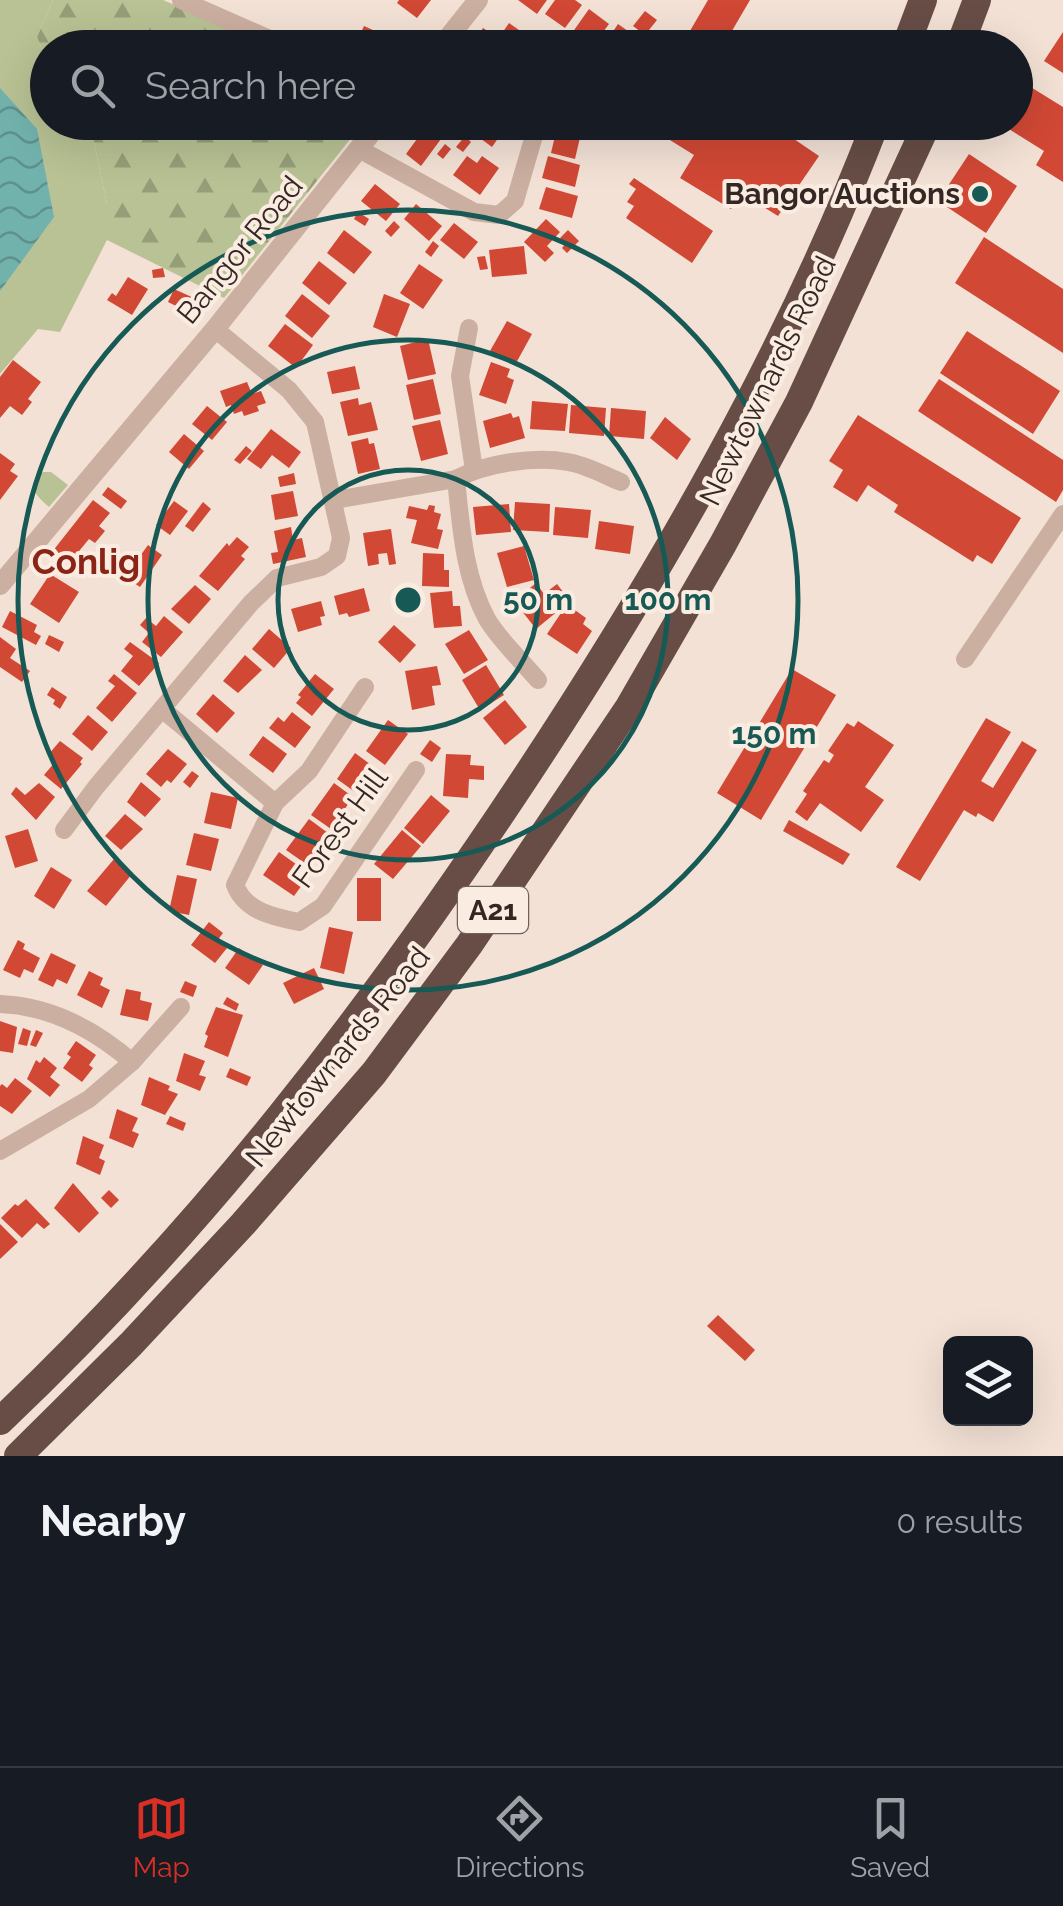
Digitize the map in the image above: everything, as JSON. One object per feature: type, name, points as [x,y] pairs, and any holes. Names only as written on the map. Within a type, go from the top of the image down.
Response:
[{"type":"highway","points":[[912,30],[923,0]]},
{"type":"highway","points":[[966,30],[977,0]]},
{"type":"highway","name":"Newtownards Road","points":[[0,1421],[62,1362],[188,1228],[280,1118],[432,919],[587,684],[678,534],[817,262],[868,140]]},
{"type":"highway","name":"Newtownards Road","points":[[18,1456],[131,1344],[256,1209],[374,1074],[468,946],[629,707],[723,544],[799,402],[920,140]]},
{"type":"street","points":[[181,0],[249,30]]},
{"type":"street","points":[[454,30],[478,0]]},
{"type":"street","name":"Bangor Road","points":[[0,585],[216,329],[367,140]]},
{"type":"street","points":[[360,149],[474,212],[499,215],[515,200],[533,140]]},
{"type":"street","points":[[469,328],[460,376],[474,470]]},
{"type":"street","points":[[64,830],[251,602],[277,578],[321,568],[337,556],[341,538],[335,500],[315,422],[289,390],[216,329]]},
{"type":"street","points":[[335,500],[540,460],[570,462],[621,482]]},
{"type":"street","points":[[456,479],[462,542],[480,601],[489,622],[538,680]]},
{"type":"street","points":[[966,659],[1063,514]]},
{"type":"street","name":"Forest Hill","points":[[365,687],[309,771],[275,802],[235,885],[239,896],[252,907],[298,922],[323,906],[416,770]]},
{"type":"street","points":[[162,709],[275,802]]},
{"type":"street","points":[[0,1004],[72,1020],[105,1039],[132,1062]]},
{"type":"street","points":[[0,1152],[89,1099],[132,1062],[181,1007]]},
{"type":"green space","points":[[0,0],[53,0],[40,30],[30,30],[30,140],[94,140],[107,204],[107,240],[60,332],[38,329],[0,374]]},
{"type":"green space","points":[[53,0],[163,0],[234,30],[40,30]]},
{"type":"green space","points":[[94,140],[349,140],[224,298],[107,240],[107,204]]},
{"type":"green space","points":[[43,472],[51,472],[68,485],[49,507],[33,486]]},
{"type":"water","points":[[0,88],[30,121],[30,140],[39,140],[54,217],[0,291]]},
{"type":"building","points":[[431,0],[417,18],[397,3]]},
{"type":"building","points":[[518,0],[547,0],[537,14]]},
{"type":"building","points":[[555,0],[575,0],[582,5],[565,28],[545,14]]},
{"type":"building","points":[[708,0],[750,0],[732,30],[690,30]]},
{"type":"building","points":[[589,9],[609,24],[605,30],[574,30]]},
{"type":"building","points":[[645,11],[657,20],[649,30],[633,26]]},
{"type":"building","points":[[1063,32],[1063,73],[1044,61]]},
{"type":"building","points":[[1033,88],[1063,107],[1063,182],[1036,165],[1044,151],[1026,140],[1033,140]]},
{"type":"building","points":[[416,140],[440,140],[421,166],[406,154]]},
{"type":"building","points":[[462,140],[471,142],[463,152],[456,147]]},
{"type":"building","points":[[554,140],[579,140],[575,159],[551,153]]},
{"type":"building","points":[[670,140],[795,140],[819,156],[778,216],[741,193],[731,209],[680,178],[694,155]]},
{"type":"building","points":[[445,144],[451,149],[443,159],[437,154]]},
{"type":"building","points":[[969,154],[1017,186],[986,233],[938,201]]},
{"type":"building","points":[[467,156],[477,163],[482,156],[499,168],[480,195],[453,175]]},
{"type":"building","points":[[548,156],[580,165],[575,187],[542,178]]},
{"type":"building","points":[[634,178],[713,231],[692,263],[626,218],[634,206],[627,202],[636,189],[629,184]]},
{"type":"building","points":[[375,184],[400,204],[386,221],[361,201]]},
{"type":"building","points":[[546,187],[578,196],[572,218],[539,209]]},
{"type":"building","points":[[416,204],[442,226],[429,241],[404,219]]},
{"type":"building","points":[[358,212],[369,219],[365,226],[354,219]]},
{"type":"building","points":[[546,219],[560,232],[547,246],[554,253],[545,262],[524,242]]},
{"type":"building","points":[[394,221],[400,227],[391,237],[385,231]]},
{"type":"building","points":[[454,223],[478,242],[464,259],[440,240]]},
{"type":"building","points":[[344,230],[372,252],[354,274],[327,253]]},
{"type":"building","points":[[568,230],[579,241],[567,253],[562,248],[566,243],[560,238]]},
{"type":"building","points":[[984,237],[1063,289],[1063,353],[955,283]]},
{"type":"building","points":[[433,241],[439,246],[431,257],[425,252]]},
{"type":"building","points":[[524,246],[527,274],[492,277],[489,250]]},
{"type":"building","points":[[485,256],[488,269],[480,270],[477,257]]},
{"type":"building","points":[[319,261],[347,283],[329,305],[302,283]]},
{"type":"building","points":[[419,264],[443,280],[423,309],[400,293]]},
{"type":"building","points":[[163,268],[165,277],[153,278],[152,270]]},
{"type":"building","points":[[128,277],[148,289],[132,315],[107,300],[112,293],[116,296]]},
{"type":"building","points":[[174,289],[194,298],[188,312],[168,302]]},
{"type":"building","points":[[302,294],[330,316],[312,338],[285,316]]},
{"type":"building","points":[[384,294],[410,304],[397,337],[373,327]]},
{"type":"building","points":[[507,321],[532,334],[515,365],[490,351]]},
{"type":"building","points":[[285,324],[313,345],[296,368],[268,346]]},
{"type":"building","points":[[967,331],[1060,391],[1033,434],[940,373]]},
{"type":"building","points":[[428,339],[436,374],[408,380],[400,346]]},
{"type":"building","points":[[13,360],[41,382],[22,415],[10,406],[0,418],[0,377]]},
{"type":"building","points":[[491,362],[510,369],[507,377],[514,380],[506,404],[479,395]]},
{"type":"building","points":[[355,366],[360,389],[332,394],[327,372]]},
{"type":"building","points":[[433,379],[441,414],[414,420],[406,385]]},
{"type":"building","points":[[939,379],[1063,460],[1063,490],[1056,502],[918,411]]},
{"type":"building","points":[[247,382],[252,394],[261,391],[266,403],[257,406],[259,411],[244,416],[242,411],[234,414],[231,405],[226,407],[220,391]]},
{"type":"building","points":[[358,398],[359,405],[371,402],[378,430],[348,436],[340,402]]},
{"type":"building","points":[[532,401],[568,404],[565,431],[530,429]]},
{"type":"building","points":[[571,405],[606,408],[604,436],[569,433]]},
{"type":"building","points":[[207,406],[227,422],[212,440],[192,424]]},
{"type":"building","points":[[611,408],[646,411],[644,439],[609,436]]},
{"type":"building","points":[[511,413],[513,418],[519,416],[525,438],[490,448],[483,421]]},
{"type":"building","points":[[858,415],[1021,518],[992,564],[977,555],[973,562],[894,512],[898,505],[868,485],[857,502],[833,487],[843,470],[829,461]]},
{"type":"building","points":[[665,417],[691,439],[677,460],[650,438]]},
{"type":"building","points":[[440,420],[448,454],[421,461],[412,426]]},
{"type":"building","points":[[271,429],[301,452],[289,468],[272,455],[261,469],[247,459]]},
{"type":"building","points":[[184,434],[204,451],[189,469],[169,452]]},
{"type":"building","points":[[368,438],[369,444],[374,443],[380,469],[358,474],[351,442]]},
{"type":"building","points":[[246,446],[252,451],[240,464],[234,460]]},
{"type":"building","points":[[0,453],[15,464],[10,471],[18,476],[0,500]]},
{"type":"building","points":[[294,473],[296,484],[280,487],[278,477]]},
{"type":"building","points":[[108,487],[127,501],[121,509],[102,495]]},
{"type":"building","points":[[293,491],[298,516],[275,520],[271,495]]},
{"type":"building","points":[[93,500],[110,513],[99,526],[105,531],[95,543],[89,539],[75,556],[88,564],[83,574],[52,552]]},
{"type":"building","points":[[174,501],[188,511],[170,535],[156,525]]},
{"type":"building","points":[[203,502],[211,509],[193,532],[185,526]]},
{"type":"building","points":[[515,502],[550,504],[549,532],[513,530]]},
{"type":"building","points":[[509,504],[511,532],[476,535],[473,507]]},
{"type":"building","points":[[429,505],[441,514],[437,529],[443,530],[438,549],[411,543],[417,520],[406,518],[409,506],[427,510]]},
{"type":"building","points":[[555,507],[591,510],[588,538],[553,535]]},
{"type":"building","points":[[599,521],[634,526],[630,554],[595,549]]},
{"type":"building","points":[[291,527],[293,540],[302,538],[306,557],[273,564],[271,553],[278,552],[274,531]]},
{"type":"building","points":[[391,529],[396,564],[389,565],[387,553],[378,554],[379,564],[368,566],[363,533]]},
{"type":"building","points":[[237,537],[249,547],[241,556],[245,559],[218,591],[199,576]]},
{"type":"building","points":[[148,545],[162,555],[140,587],[125,577]]},
{"type":"building","points":[[524,546],[534,580],[507,587],[497,553]]},
{"type":"building","points":[[423,553],[444,554],[449,587],[422,586]]},
{"type":"building","points":[[50,574],[79,592],[59,623],[30,604]]},
{"type":"building","points":[[536,583],[544,594],[557,584],[570,601],[536,629],[514,601]]},
{"type":"building","points":[[195,585],[211,599],[189,624],[171,609]]},
{"type":"building","points":[[364,588],[370,611],[349,617],[347,613],[339,615],[334,596]]},
{"type":"building","points":[[452,591],[453,606],[460,606],[462,626],[434,628],[430,593]]},
{"type":"building","points":[[321,601],[325,616],[320,617],[322,625],[298,632],[291,609]]},
{"type":"building","points":[[572,608],[586,618],[583,624],[592,631],[577,654],[547,634],[563,610],[568,614]]},
{"type":"building","points":[[10,611],[37,625],[34,632],[41,636],[36,645],[2,627]]},
{"type":"building","points":[[164,616],[183,632],[161,657],[142,642],[149,633],[140,625],[146,618],[156,626]]},
{"type":"building","points":[[394,625],[416,645],[400,663],[378,642]]},
{"type":"building","points":[[269,629],[291,648],[274,668],[252,649]]},
{"type":"building","points":[[469,630],[488,660],[464,674],[445,644]]},
{"type":"building","points":[[49,635],[64,642],[59,652],[45,644]]},
{"type":"building","points":[[0,637],[16,649],[10,658],[30,671],[22,682],[0,667]]},
{"type":"building","points":[[130,642],[159,663],[139,686],[121,671],[133,656],[124,649]]},
{"type":"building","points":[[245,655],[262,670],[238,693],[223,681]]},
{"type":"building","points":[[486,665],[504,695],[480,710],[462,680]]},
{"type":"building","points":[[437,666],[441,685],[432,686],[435,705],[412,710],[405,671]]},
{"type":"building","points":[[792,669],[836,695],[761,820],[717,793]]},
{"type":"building","points":[[114,674],[137,693],[112,722],[96,708],[115,686],[108,681]]},
{"type":"building","points":[[315,674],[334,689],[312,716],[296,703]]},
{"type":"building","points":[[52,687],[67,697],[60,709],[47,695]]},
{"type":"building","points":[[213,694],[235,713],[217,733],[196,714]]},
{"type":"building","points":[[505,700],[527,727],[505,745],[483,718]]},
{"type":"building","points":[[292,712],[311,727],[295,748],[269,728],[278,717],[284,722]]},
{"type":"building","points":[[88,715],[108,732],[92,751],[72,734]]},
{"type":"building","points":[[986,718],[1011,732],[981,781],[993,788],[1022,741],[1037,750],[993,822],[964,810],[920,881],[896,867]]},
{"type":"building","points":[[388,720],[408,734],[385,765],[366,751]]},
{"type":"building","points":[[858,721],[894,745],[865,787],[884,800],[861,832],[820,803],[807,821],[795,812],[807,794],[803,791],[824,760],[829,763],[834,755],[828,751],[847,723],[854,727]]},
{"type":"building","points":[[263,736],[287,754],[273,773],[249,755]]},
{"type":"building","points":[[430,740],[441,748],[432,762],[420,754]]},
{"type":"building","points":[[60,741],[83,758],[61,789],[44,775],[55,762],[48,755]]},
{"type":"building","points":[[168,749],[187,764],[171,783],[167,780],[161,787],[146,774]]},
{"type":"building","points":[[355,753],[374,767],[355,792],[337,779]]},
{"type":"building","points":[[446,754],[471,755],[470,765],[484,766],[484,780],[469,779],[468,798],[443,796]]},
{"type":"building","points":[[192,771],[199,776],[190,788],[183,782]]},
{"type":"building","points":[[141,782],[161,799],[145,817],[127,802]]},
{"type":"building","points":[[39,783],[55,797],[36,820],[11,794],[16,787],[25,795]]},
{"type":"building","points":[[334,783],[353,797],[331,829],[311,815]]},
{"type":"building","points":[[211,792],[238,798],[231,829],[204,823]]},
{"type":"building","points":[[431,795],[450,811],[423,844],[404,828]]},
{"type":"building","points":[[125,814],[143,829],[121,850],[105,836]]},
{"type":"building","points":[[309,819],[328,833],[306,864],[286,850]]},
{"type":"building","points":[[789,820],[850,854],[843,865],[783,831]]},
{"type":"building","points":[[28,829],[38,861],[15,868],[5,836]]},
{"type":"building","points":[[402,830],[421,846],[393,879],[374,864]]},
{"type":"building","points":[[194,833],[219,839],[211,871],[186,865]]},
{"type":"building","points":[[279,852],[310,874],[294,896],[263,875]]},
{"type":"building","points":[[114,859],[132,874],[106,906],[87,891]]},
{"type":"building","points":[[51,867],[72,880],[54,909],[34,896]]},
{"type":"building","points":[[177,875],[197,879],[189,915],[169,911]]},
{"type":"building","points":[[357,878],[381,878],[381,921],[357,921]]},
{"type":"building","points":[[209,922],[223,933],[217,941],[227,948],[215,963],[191,945]]},
{"type":"building","points":[[329,927],[353,932],[344,974],[320,968]]},
{"type":"building","points":[[18,940],[25,944],[23,949],[40,958],[33,973],[24,969],[20,978],[3,970]]},
{"type":"building","points":[[239,948],[263,965],[249,985],[225,968]]},
{"type":"building","points":[[51,953],[76,965],[67,984],[57,979],[53,987],[38,980]]},
{"type":"building","points":[[314,968],[324,989],[294,1004],[283,983]]},
{"type":"building","points":[[89,971],[103,978],[100,985],[110,990],[102,1008],[77,995]]},
{"type":"building","points":[[185,981],[197,986],[193,997],[180,992]]},
{"type":"building","points":[[126,989],[141,992],[140,1000],[152,1003],[148,1021],[120,1015]]},
{"type":"building","points":[[227,997],[239,1004],[236,1011],[223,1004]]},
{"type":"building","points":[[216,1007],[243,1015],[228,1057],[204,1047]]},
{"type":"building","points":[[0,1021],[17,1027],[13,1053],[0,1051]]},
{"type":"building","points":[[23,1028],[31,1031],[27,1046],[18,1044]]},
{"type":"building","points":[[36,1030],[43,1033],[36,1047],[30,1045]]},
{"type":"building","points":[[76,1041],[96,1055],[89,1065],[93,1068],[82,1082],[63,1068]]},
{"type":"building","points":[[184,1053],[205,1061],[199,1075],[206,1077],[200,1091],[176,1081]]},
{"type":"building","points":[[44,1057],[57,1068],[50,1077],[60,1085],[50,1097],[27,1079],[36,1060],[40,1063]]},
{"type":"building","points":[[230,1068],[251,1077],[247,1086],[226,1077]]},
{"type":"building","points":[[149,1077],[178,1094],[165,1115],[141,1105]]},
{"type":"building","points":[[15,1078],[32,1091],[12,1114],[0,1106],[0,1086],[7,1088]]},
{"type":"building","points":[[117,1109],[138,1118],[132,1131],[139,1134],[133,1148],[109,1138]]},
{"type":"building","points":[[170,1116],[186,1123],[183,1131],[166,1124]]},
{"type":"building","points":[[83,1136],[104,1145],[99,1158],[105,1161],[100,1175],[76,1164]]},
{"type":"building","points":[[73,1183],[99,1213],[79,1233],[54,1208]]},
{"type":"building","points":[[109,1190],[119,1200],[111,1208],[101,1198]]},
{"type":"building","points":[[26,1199],[50,1224],[44,1229],[37,1223],[22,1238],[1,1218]]},
{"type":"building","points":[[0,1224],[18,1242],[0,1259]]},
{"type":"building","points":[[718,1315],[755,1350],[745,1361],[707,1326]]},
{"type":"place","name":"Bangor Auctions","points":[[980,194]]},
{"type":"district","name":"Conlig","points":[[86,562]]}]
